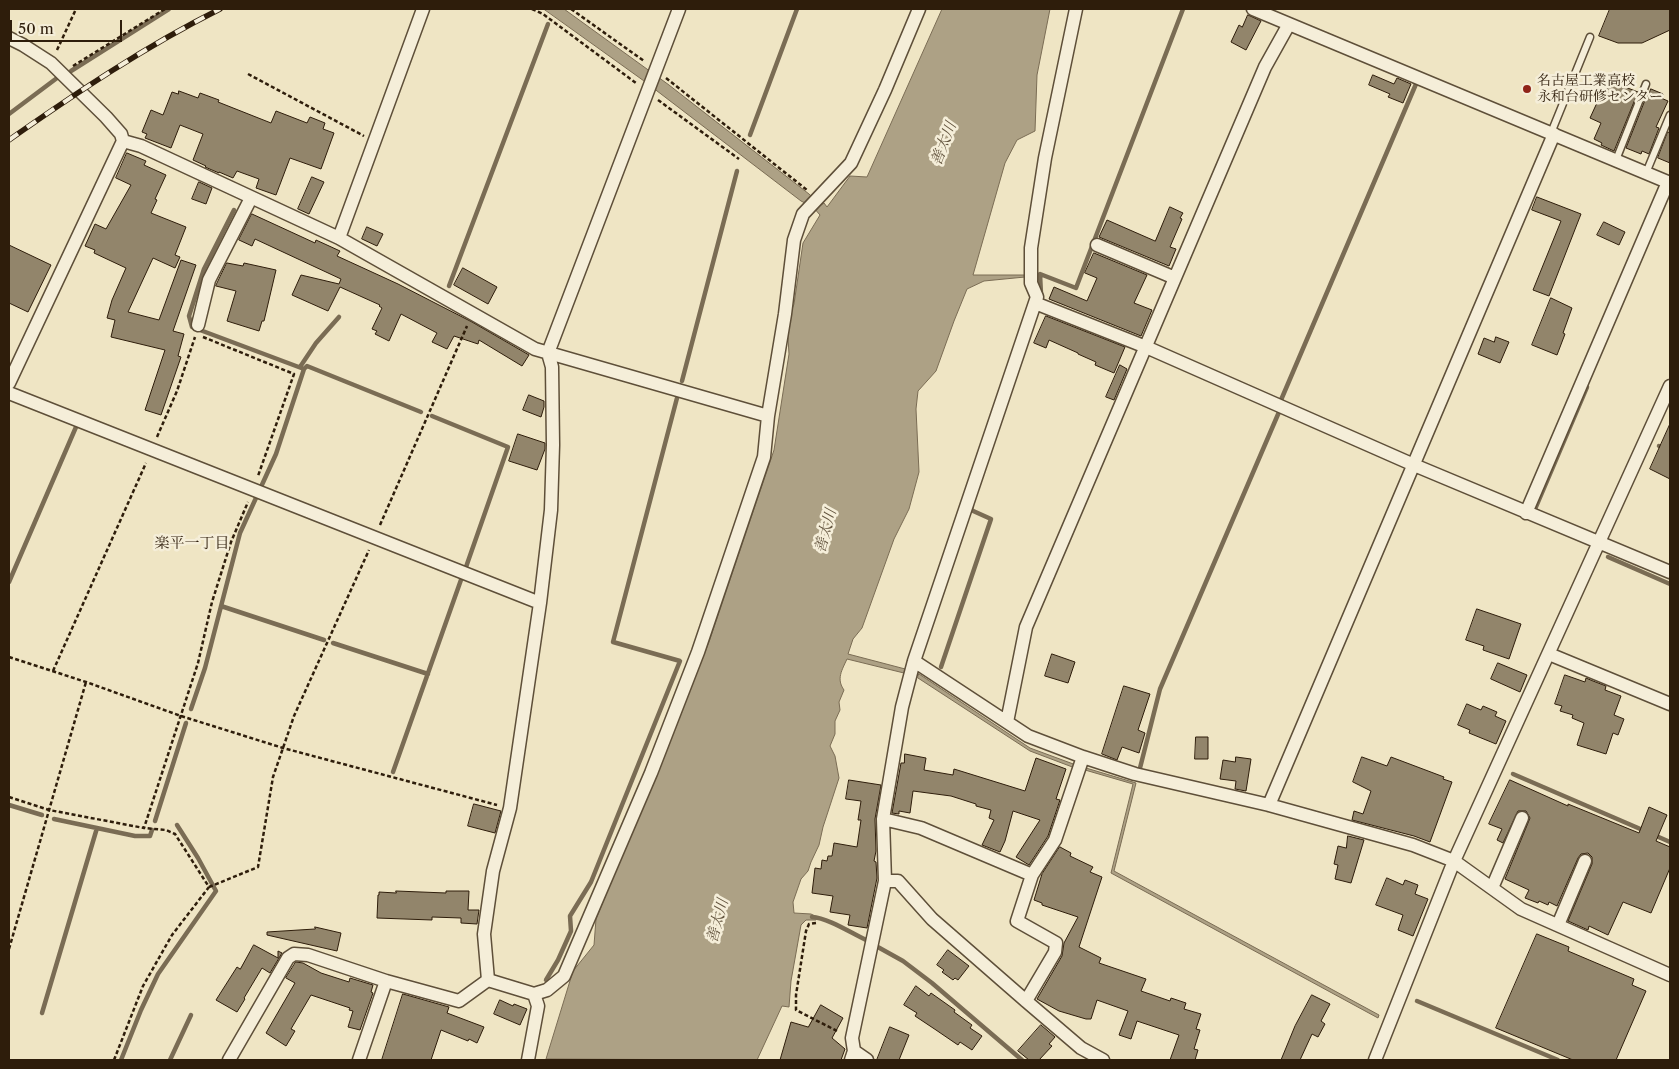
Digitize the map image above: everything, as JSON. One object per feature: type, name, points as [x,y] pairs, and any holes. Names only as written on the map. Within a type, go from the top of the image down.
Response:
[{"type":"street","points":[[339,238],[423,9]]},
{"type":"street","points":[[488,980],[484,934],[493,871],[510,808],[540,603],[551,510],[554,444],[552,367],[548,353],[679,9]]},
{"type":"street","points":[[488,980],[534,994],[546,990],[564,976],[651,773],[698,652],[764,457],[768,416],[785,314],[794,240],[803,214],[851,163],[885,90],[919,9]]},
{"type":"street","points":[[867,1060],[852,1056],[852,1038],[885,881],[882,819],[902,707],[914,661],[1037,297],[1031,283],[1031,248],[1045,158],[1076,9]]},
{"type":"street","points":[[1253,9],[1669,182],[1526,513]]},
{"type":"street","points":[[1007,722],[1026,627],[1265,67],[1288,24]]},
{"type":"street","points":[[9,38],[51,63],[116,128],[121,134],[123,141],[9,383]]},
{"type":"street","points":[[1269,805],[1414,465],[1552,133]]},
{"type":"street","points":[[123,141],[141,146],[339,238],[535,349],[768,416]]},
{"type":"street","points":[[198,325],[209,280],[251,198]]},
{"type":"street","points":[[1097,245],[1175,278]]},
{"type":"street","points":[[1035,302],[1146,347],[1526,513],[1670,572]]},
{"type":"street","points":[[1375,1060],[1454,861],[1670,388]]},
{"type":"street","points":[[9,393],[540,603]]},
{"type":"street","points":[[1549,654],[1670,704]]},
{"type":"street","points":[[914,661],[1028,736],[1135,774],[1269,805],[1413,845],[1454,861],[1521,909],[1670,975]]},
{"type":"street","points":[[1026,1001],[1055,952],[1056,943],[1017,921],[1032,875],[1055,840],[1083,757]]},
{"type":"street","points":[[1492,888],[1522,818]]},
{"type":"street","points":[[882,819],[921,828],[1032,875]]},
{"type":"street","points":[[1558,925],[1585,861]]},
{"type":"street","points":[[885,881],[898,881],[932,919],[1081,1048],[1103,1060]]},
{"type":"street","points":[[228,1060],[288,958],[294,954],[308,955],[386,981],[459,1001],[488,980]]},
{"type":"street","points":[[359,1060],[386,981]]},
{"type":"street","points":[[528,1060],[538,1006],[534,994]]},
{"type":"lane","points":[[1552,133],[1590,36]]},
{"type":"lane","points":[[1616,160],[1646,84]]},
{"type":"lane","points":[[1646,173],[1670,115]]},
{"type":"path","points":[[51,63],[76,9]]},
{"type":"path","points":[[62,73],[165,9]]},
{"type":"path","points":[[571,9],[656,70],[818,198]]},
{"type":"path","points":[[248,74],[374,141]]},
{"type":"path","points":[[114,1060],[143,986],[172,934],[210,886],[258,867],[273,777],[294,716],[472,313]]},
{"type":"path","points":[[53,671],[152,450],[177,391],[196,334],[294,374],[256,491],[231,542],[212,602],[198,663],[144,828]]},
{"type":"path","points":[[9,656],[181,716],[282,748],[510,808]]},
{"type":"path","points":[[9,949],[86,682]]},
{"type":"path","points":[[9,797],[49,810],[144,828],[166,830],[175,834],[210,886]]},
{"type":"path","points":[[816,923],[809,924],[806,930],[796,995],[796,1010],[852,1038]]},
{"type":"water","name":"善太川","points":[[544,9],[564,9],[669,85],[821,205],[824,203],[827,207],[850,176],[867,177],[942,9],[1050,9],[1037,75],[1035,131],[1017,140],[1005,163],[973,275],[1024,275],[1025,277],[984,281],[967,289],[936,371],[918,391],[916,409],[919,472],[909,509],[894,539],[862,628],[853,639],[848,654],[909,670],[908,674],[847,659],[842,671],[840,682],[844,690],[839,702],[840,710],[835,721],[835,734],[830,746],[835,756],[839,778],[819,845],[808,871],[801,879],[793,902],[794,913],[811,914],[817,917],[816,920],[806,920],[801,925],[791,981],[789,1007],[782,1006],[757,1060],[546,1059],[573,971],[594,945],[596,919],[709,642],[774,450],[789,354],[787,322],[794,304],[803,243],[820,215],[813,207],[801,201],[644,81]]},
{"type":"water","points":[[919,674],[1030,748],[1076,765],[1075,768],[1030,751],[918,678]]},
{"type":"water","points":[[1086,768],[1136,783],[1114,871],[1379,1015],[1378,1018],[1111,873],[1133,784],[1085,770]]},
{"type":"building","points":[[1610,9],[1670,9],[1670,30],[1642,43],[1618,43],[1599,36]]},
{"type":"building","points":[[1248,15],[1261,21],[1246,50],[1231,42],[1239,25],[1242,27]]},
{"type":"building","points":[[1614,72],[1629,79],[1625,87],[1638,92],[1614,151],[1601,145],[1602,143],[1594,139],[1601,123],[1590,118],[1601,94],[1604,95]]},
{"type":"building","points":[[1373,75],[1394,84],[1397,78],[1411,84],[1403,103],[1388,97],[1390,94],[1369,85]]},
{"type":"building","points":[[1651,89],[1663,94],[1661,98],[1668,101],[1656,127],[1659,128],[1649,154],[1642,151],[1641,154],[1626,148]]},
{"type":"building","points":[[179,91],[198,98],[200,93],[271,123],[276,111],[307,123],[310,117],[325,123],[323,129],[334,133],[321,169],[290,158],[276,195],[256,188],[259,179],[237,171],[233,178],[193,160],[203,134],[180,125],[171,148],[145,138],[147,134],[142,132],[151,110],[163,115],[172,92],[178,94]]},
{"type":"building","points":[[1668,132],[1670,133],[1670,163],[1658,158]]},
{"type":"building","points":[[127,153],[146,161],[144,165],[166,175],[151,213],[186,227],[175,255],[180,257],[175,268],[153,258],[128,312],[159,320],[181,260],[196,265],[173,331],[184,334],[178,356],[181,357],[161,415],[145,410],[165,350],[111,337],[115,320],[107,318],[112,300],[126,268],[94,253],[95,250],[85,246],[95,224],[106,229],[131,185],[116,178]]},
{"type":"building","points":[[312,177],[324,182],[309,214],[298,209]]},
{"type":"building","points":[[199,182],[212,188],[206,204],[192,199]]},
{"type":"building","points":[[1537,197],[1581,214],[1549,296],[1533,290],[1561,221],[1532,210]]},
{"type":"building","points":[[1170,207],[1183,213],[1170,247],[1176,249],[1169,266],[1099,237],[1107,220],[1155,241]]},
{"type":"building","points":[[252,214],[315,243],[316,240],[340,251],[337,256],[398,284],[472,322],[529,355],[522,366],[479,340],[478,344],[454,336],[447,349],[432,342],[437,333],[401,314],[389,341],[375,334],[377,331],[372,329],[382,308],[380,305],[340,287],[328,311],[292,295],[301,275],[339,284],[341,279],[255,239],[252,246],[239,240]]},
{"type":"building","points":[[1604,222],[1625,232],[1619,245],[1597,235]]},
{"type":"building","points":[[367,227],[383,234],[377,246],[362,239]]},
{"type":"building","points":[[9,245],[51,265],[28,312],[9,303]]},
{"type":"building","points":[[1094,253],[1147,275],[1134,303],[1152,310],[1141,336],[1049,299],[1054,287],[1087,301],[1097,278],[1085,273]]},
{"type":"building","points":[[227,263],[243,266],[244,263],[276,270],[264,321],[262,321],[259,331],[227,321],[236,291],[216,286]]},
{"type":"building","points":[[463,268],[497,287],[488,304],[454,285]]},
{"type":"building","points":[[1551,298],[1572,308],[1557,355],[1532,345]]},
{"type":"building","points":[[1046,316],[1125,347],[1114,373],[1095,365],[1096,362],[1049,340],[1046,348],[1034,343]]},
{"type":"building","points":[[1496,337],[1509,342],[1500,363],[1478,354],[1484,338],[1494,342]]},
{"type":"building","points":[[1120,365],[1127,369],[1114,400],[1106,397]]},
{"type":"building","points":[[529,395],[544,401],[541,417],[523,410]]},
{"type":"building","points":[[1670,424],[1670,479],[1650,469]]},
{"type":"building","points":[[518,434],[545,443],[545,449],[537,470],[509,461]]},
{"type":"building","points":[[1477,609],[1521,624],[1509,659],[1483,650],[1484,646],[1466,640]]},
{"type":"building","points":[[1052,654],[1075,662],[1068,683],[1045,676]]},
{"type":"building","points":[[1498,663],[1527,675],[1520,692],[1491,679]]},
{"type":"building","points":[[1565,675],[1585,682],[1586,678],[1606,686],[1605,690],[1621,696],[1614,715],[1624,719],[1618,735],[1613,733],[1606,754],[1577,745],[1584,723],[1572,718],[1573,715],[1560,711],[1562,706],[1555,704]]},
{"type":"building","points":[[1124,686],[1150,694],[1138,730],[1145,733],[1139,753],[1122,747],[1117,760],[1102,754]]},
{"type":"building","points":[[1467,704],[1481,710],[1483,706],[1497,712],[1495,716],[1506,721],[1496,744],[1469,733],[1470,730],[1458,725]]},
{"type":"building","points":[[1196,737],[1208,737],[1208,759],[1195,759]]},
{"type":"building","points":[[905,754],[926,758],[924,770],[953,775],[954,769],[1025,791],[1036,758],[1066,769],[1056,799],[1060,800],[1048,836],[1029,865],[1016,857],[1040,820],[1013,811],[1000,852],[982,845],[994,820],[989,818],[991,810],[976,806],[976,804],[951,796],[913,791],[910,813],[899,811],[899,814],[892,813],[901,763],[904,763]]},
{"type":"building","points":[[1236,757],[1251,759],[1246,791],[1235,789],[1236,781],[1220,779],[1223,760],[1235,762]]},
{"type":"building","points":[[1362,757],[1387,766],[1391,757],[1444,777],[1443,779],[1452,782],[1430,842],[1352,820],[1354,811],[1363,814],[1371,791],[1353,782]]},
{"type":"building","points":[[849,780],[881,785],[875,819],[876,851],[874,861],[876,862],[877,878],[867,928],[848,925],[850,915],[830,912],[833,896],[812,893],[815,868],[821,869],[822,860],[827,861],[828,856],[832,856],[834,843],[857,847],[861,820],[858,820],[861,801],[846,799]]},
{"type":"building","points":[[1510,780],[1568,806],[1568,804],[1639,833],[1649,807],[1667,815],[1656,841],[1670,847],[1670,868],[1651,913],[1623,902],[1608,935],[1589,926],[1588,930],[1568,921],[1592,864],[1592,857],[1588,853],[1581,854],[1578,858],[1557,906],[1549,902],[1548,905],[1525,898],[1529,890],[1505,879],[1530,818],[1526,811],[1518,811],[1503,843],[1497,840],[1502,829],[1489,824]]},
{"type":"building","points":[[474,804],[501,811],[495,833],[468,826]]},
{"type":"building","points":[[1348,836],[1364,840],[1351,883],[1335,879],[1338,865],[1334,864],[1338,846],[1346,848]]},
{"type":"building","points":[[1060,847],[1071,853],[1070,856],[1093,867],[1090,872],[1102,877],[1079,947],[1101,958],[1099,963],[1146,979],[1141,991],[1170,1001],[1171,998],[1186,1003],[1184,1009],[1201,1014],[1196,1029],[1200,1030],[1194,1049],[1198,1050],[1195,1060],[1170,1060],[1179,1035],[1137,1021],[1131,1039],[1119,1035],[1128,1011],[1097,1000],[1091,1019],[1086,1019],[1059,1011],[1037,999],[1062,956],[1064,943],[1078,917],[1042,905],[1042,903],[1034,900],[1042,874]]},
{"type":"building","points":[[1387,878],[1403,885],[1405,880],[1418,885],[1415,894],[1428,899],[1413,936],[1398,930],[1403,915],[1376,905]]},
{"type":"building","points":[[396,891],[446,893],[446,891],[469,891],[468,910],[479,910],[477,924],[461,923],[461,918],[432,917],[432,920],[377,918],[379,892],[396,893]]},
{"type":"building","points":[[315,927],[341,933],[337,951],[267,935],[267,932],[315,929]]},
{"type":"building","points":[[1537,934],[1569,947],[1568,951],[1634,979],[1632,985],[1646,991],[1616,1060],[1573,1060],[1496,1028]]},
{"type":"building","points":[[254,945],[278,958],[278,951],[282,953],[270,973],[262,968],[237,1012],[216,1000],[237,967],[240,969]]},
{"type":"building","points":[[948,950],[969,966],[958,980],[955,978],[953,980],[942,972],[944,970],[937,965]]},
{"type":"building","points":[[296,962],[303,963],[321,973],[349,982],[350,978],[373,985],[371,992],[373,993],[360,1030],[348,1027],[353,1011],[349,1010],[350,1008],[311,995],[291,1029],[295,1031],[286,1046],[266,1033],[295,983],[286,978]]},
{"type":"building","points":[[916,986],[929,996],[931,993],[955,1010],[954,1012],[972,1025],[970,1028],[982,1036],[972,1050],[960,1042],[958,1045],[915,1016],[917,1013],[904,1005]]},
{"type":"building","points":[[403,994],[449,1007],[447,1013],[484,1027],[477,1043],[441,1030],[431,1060],[382,1060]]},
{"type":"building","points":[[1312,995],[1330,1004],[1321,1021],[1325,1024],[1318,1037],[1312,1034],[1300,1060],[1281,1060],[1295,1026]]},
{"type":"building","points":[[500,1000],[513,1006],[514,1004],[527,1009],[520,1025],[494,1014]]},
{"type":"building","points":[[821,1005],[843,1018],[832,1038],[845,1049],[841,1060],[780,1060],[791,1022],[808,1027]]},
{"type":"building","points":[[1041,1025],[1055,1037],[1049,1044],[1052,1046],[1039,1060],[1029,1060],[1018,1051]]},
{"type":"building","points":[[890,1027],[909,1035],[899,1060],[877,1060]]},
{"type":"waterway","points":[[71,71],[169,9]]},
{"type":"waterway","points":[[750,135],[797,9]]},
{"type":"waterway","points":[[1041,294],[1040,274],[1076,288],[1183,9]]},
{"type":"waterway","points":[[449,286],[548,24]]},
{"type":"waterway","points":[[9,114],[57,78]]},
{"type":"waterway","points":[[1281,400],[1416,84]]},
{"type":"waterway","points":[[682,381],[737,171]]},
{"type":"waterway","points":[[234,210],[204,269],[189,316],[192,327],[304,369],[307,366],[421,412]]},
{"type":"waterway","points":[[300,367],[316,343],[339,317]]},
{"type":"waterway","points":[[191,709],[205,668],[240,533],[276,454],[304,369]]},
{"type":"waterway","points":[[1535,509],[1587,387]]},
{"type":"waterway","points":[[546,980],[558,960],[571,931],[570,916],[591,882],[680,661],[613,642],[677,398]]},
{"type":"waterway","points":[[1140,768],[1160,689],[1279,412]]},
{"type":"waterway","points":[[432,416],[508,447],[466,567]]},
{"type":"waterway","points":[[9,582],[76,427]]},
{"type":"waterway","points":[[1659,446],[1670,451]]},
{"type":"waterway","points":[[941,667],[991,519],[971,510],[972,506]]},
{"type":"waterway","points":[[1608,557],[1670,584]]},
{"type":"waterway","points":[[393,772],[462,577]]},
{"type":"waterway","points":[[221,606],[324,640]]},
{"type":"waterway","points":[[333,643],[428,674]]},
{"type":"waterway","points":[[155,821],[186,723]]},
{"type":"waterway","points":[[1513,774],[1645,831]]},
{"type":"waterway","points":[[9,805],[42,815]]},
{"type":"waterway","points":[[54,819],[135,836],[150,836],[152,830]]},
{"type":"waterway","points":[[121,1060],[158,974],[216,891],[177,825]]},
{"type":"waterway","points":[[42,1013],[97,828]]},
{"type":"waterway","points":[[1654,835],[1670,842]]},
{"type":"waterway","points":[[812,917],[832,923],[866,940]]},
{"type":"waterway","points":[[876,946],[903,961],[932,983],[1022,1060]]},
{"type":"waterway","points":[[1417,1001],[1558,1060]]},
{"type":"waterway","points":[[170,1060],[191,1015]]},
{"type":"railway","points":[[9,140],[165,38],[220,9]]},
{"type":"place","name":"名古屋工業高校 永和台研修センター","points":[[1527,89]]},
{"type":"district","name":"楽平一丁目","points":[[192,544]]}]
